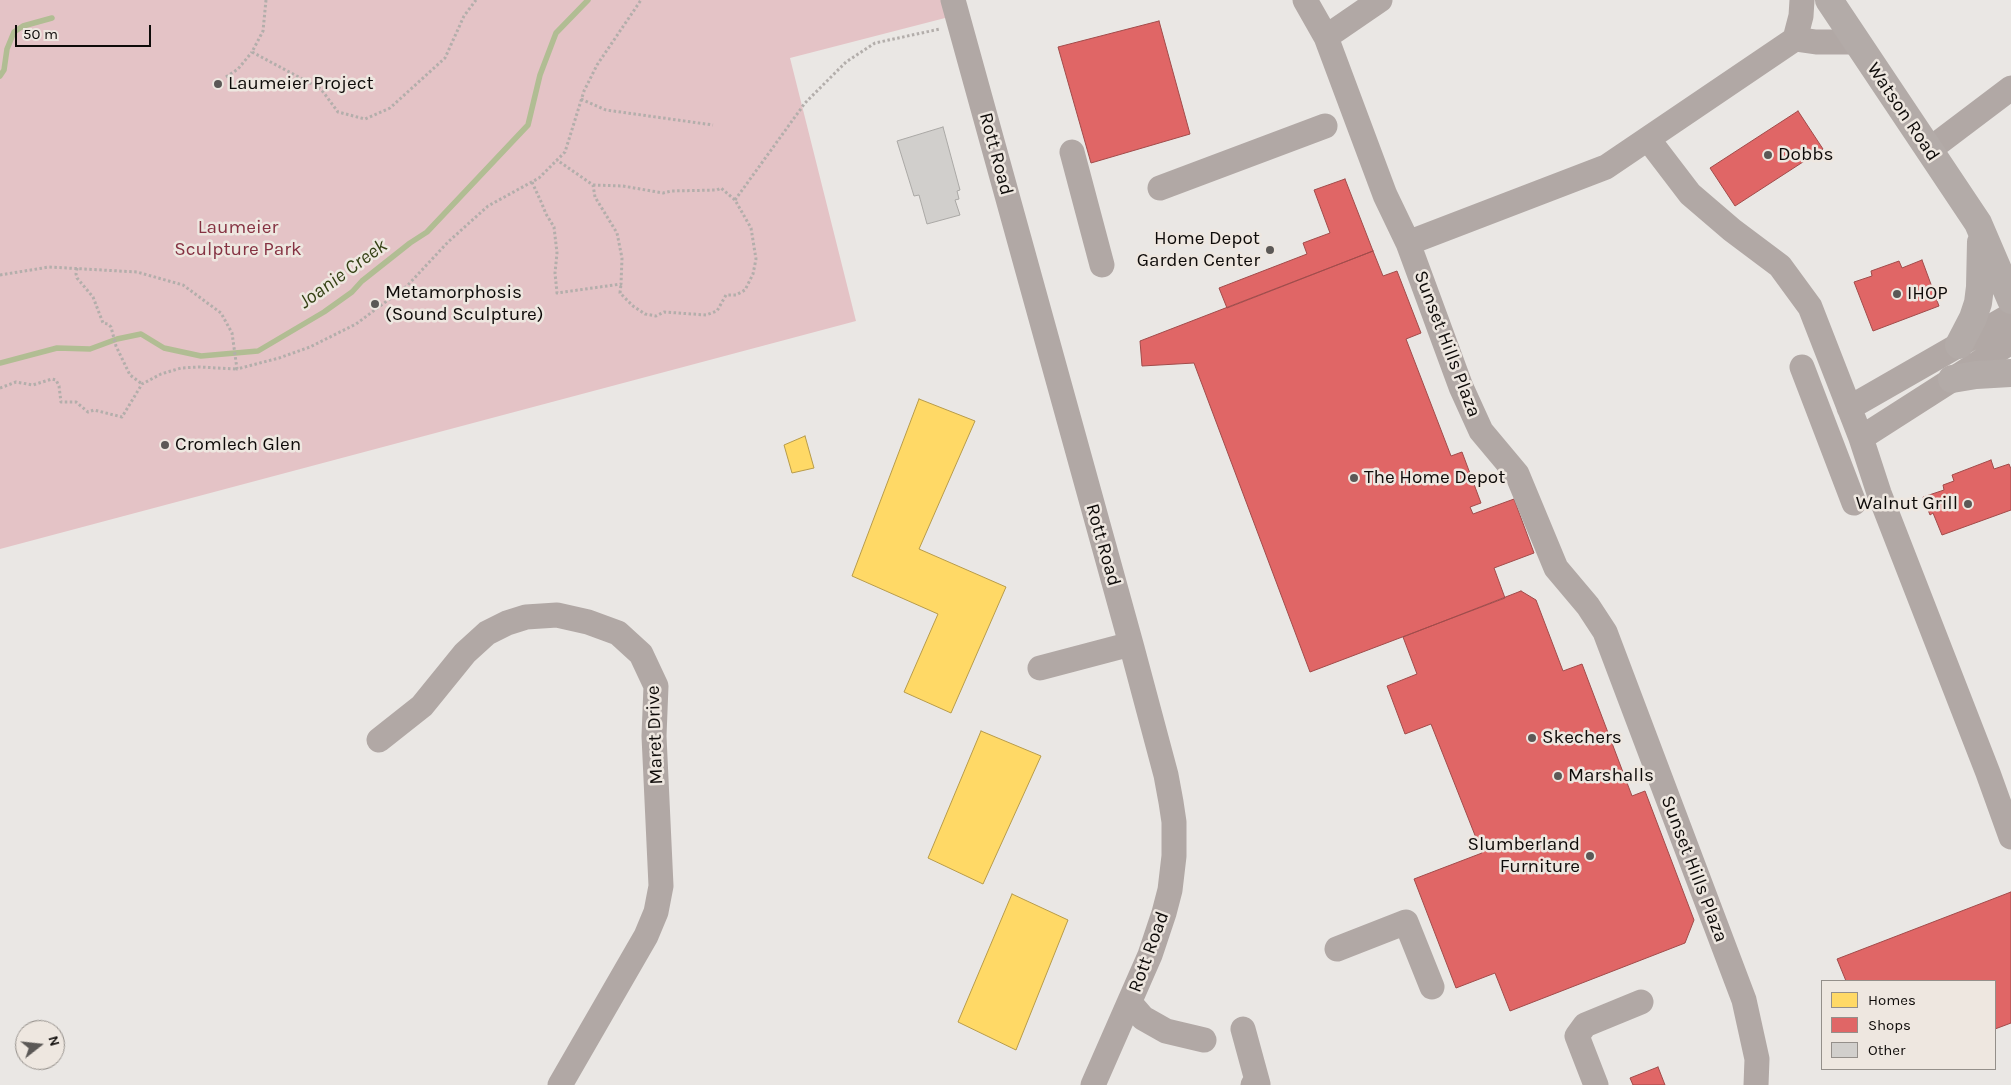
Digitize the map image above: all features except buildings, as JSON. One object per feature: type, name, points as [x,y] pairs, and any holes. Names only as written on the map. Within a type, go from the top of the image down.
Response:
[{"type":"main road","name":"Watson Road","points":[[1829,0],[1980,228],[2011,300]]},
{"type":"main road","name":"Watson Road","points":[[1980,228],[2011,255]]},
{"type":"main road","points":[[1959,345],[1973,318],[1978,303],[1980,287],[1980,228]]},
{"type":"main road","points":[[1952,378],[2011,373]]},
{"type":"street","name":"Rott Road","points":[[954,0],[1131,644],[1166,775],[1174,822],[1171,883],[1164,913],[1150,955],[1093,1085]]},
{"type":"street","name":"Sunset Hills Plaza","points":[[1304,0],[1326,37],[1386,195],[1408,243],[1461,387],[1481,431],[1517,474],[1556,568],[1588,606],[1605,632],[1744,1000],[1757,1060],[1756,1085]]},
{"type":"street","points":[[1326,37],[1380,0]]},
{"type":"street","points":[[1408,243],[1606,167],[1795,38],[1801,16],[1802,0]]},
{"type":"street","points":[[1795,38],[1816,42],[1857,42]]},
{"type":"street","points":[[1929,150],[2011,88]]},
{"type":"street","points":[[1160,188],[1325,126],[1331,130],[1355,114]]},
{"type":"street","points":[[1648,139],[1690,194],[1732,230],[1780,266],[1810,307],[2011,837]]},
{"type":"street","points":[[1072,152],[1102,265]]},
{"type":"street","points":[[1849,408],[2011,315]]},
{"type":"street","points":[[1861,438],[2011,342]]},
{"type":"street","points":[[1802,366],[1854,503]]},
{"type":"street","name":"Maret Drive","points":[[379,740],[422,706],[465,653],[487,632],[507,623],[526,617],[557,615],[618,633],[642,654],[656,686],[654,736],[661,886],[656,912],[646,936],[621,983],[560,1085]]},
{"type":"street","points":[[1040,668],[1131,644]]},
{"type":"street","points":[[1337,949],[1406,922],[1432,988]]},
{"type":"street","points":[[1596,1085],[1577,1036],[1585,1025],[1641,1002]]},
{"type":"street","points":[[1130,1003],[1143,1018],[1166,1031],[1204,1040]]},
{"type":"street","points":[[1243,1030],[1258,1084],[1253,1085]]},
{"type":"street","name":"Sunset Hills Plaza","points":[[1757,1060],[1771,1085]]},
{"type":"path","points":[[226,77],[238,69],[252,52],[262,31],[266,0]]},
{"type":"path","points":[[252,52],[321,89],[338,112],[365,119],[390,108],[445,58],[464,16],[476,0]]},
{"type":"path","points":[[0,388],[16,382],[33,385],[52,379],[56,380],[59,386],[61,402],[76,402],[88,412],[94,410],[122,416],[142,384],[162,374],[181,368],[199,366],[236,368],[279,358],[310,347],[356,324],[407,286],[448,242],[488,206],[539,178],[565,152],[582,99],[601,58],[641,0]]},
{"type":"path","points":[[735,200],[805,103],[846,62],[875,43],[960,24]]},
{"type":"path","points":[[582,99],[606,110],[713,125]]},
{"type":"path","points":[[557,160],[592,185],[623,186],[662,193],[671,191],[717,190],[721,188],[735,200],[751,228],[756,259],[753,274],[745,290],[736,295],[726,295],[717,311],[706,315],[664,312],[656,316],[645,314],[633,306],[620,293],[622,258],[617,233],[595,197],[592,185]]},
{"type":"path","points":[[532,182],[554,227],[557,253],[555,273],[557,293],[622,284]]},
{"type":"path","points":[[0,275],[49,267],[77,268],[137,272],[183,285],[221,313],[232,333],[236,368]]},
{"type":"path","points":[[77,268],[77,278],[93,297],[103,323],[108,324],[130,375],[142,384]]},
{"type":"green space","name":"Laumeier Sculpture Park","points":[[0,0],[945,0],[949,17],[790,58],[856,321],[0,549]]},
{"type":"waterway","name":"Joanie Creek","points":[[0,363],[57,348],[90,349],[117,339],[141,334],[164,348],[201,356],[258,351],[324,312],[352,292],[362,281],[410,243],[427,232],[528,125],[540,75],[556,33],[588,0]]},
{"type":"waterway","points":[[0,76],[4,70],[7,49],[14,32],[23,26],[52,18]]},
{"type":"place","name":"Laumeier Project","points":[[218,84]]},
{"type":"place","name":"Dobbs","points":[[1768,155]]},
{"type":"place","name":"Home Depot Garden Center","points":[[1270,250]]},
{"type":"place","name":"IHOP","points":[[1897,294]]},
{"type":"place","name":"Metamorphosis (Sound Sculpture)","points":[[375,304]]},
{"type":"place","name":"Cromlech Glen","points":[[165,445]]},
{"type":"place","name":"The Home Depot","points":[[1354,478]]},
{"type":"place","name":"Walnut Grill","points":[[1968,504]]},
{"type":"place","name":"Skechers","points":[[1532,738]]},
{"type":"place","name":"Marshalls","points":[[1558,776]]},
{"type":"place","name":"Slumberland Furniture","points":[[1590,856]]}]
